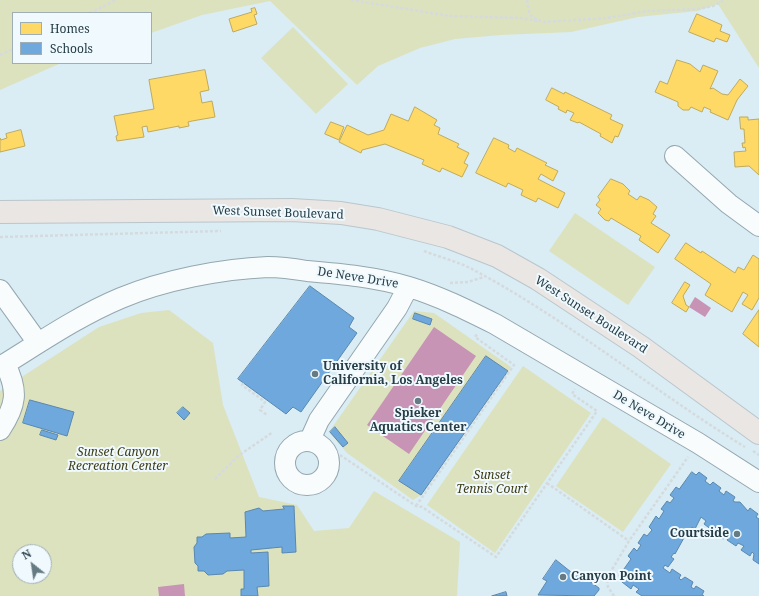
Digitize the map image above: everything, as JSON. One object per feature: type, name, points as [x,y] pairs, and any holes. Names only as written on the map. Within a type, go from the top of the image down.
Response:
[{"type":"main road","name":"West Sunset Boulevard","points":[[0,212],[292,210],[341,213],[378,219],[448,236],[497,256],[538,279],[641,347],[759,433]]},
{"type":"street","points":[[675,156],[729,204],[759,226]]},
{"type":"street","name":"De Neve Drive","points":[[2,366],[82,318],[121,298],[170,282],[226,272],[269,267],[344,274],[381,280],[408,287],[461,307],[495,324],[698,444],[759,482]]},
{"type":"street","points":[[310,440],[319,420],[397,308],[408,287]]},
{"type":"street","points":[[0,290],[38,344]]},
{"type":"street","points":[[0,430],[12,410],[14,397],[14,384],[2,366]]},
{"type":"path","points":[[92,12],[116,0]]},
{"type":"path","points":[[351,0],[450,16],[520,18],[544,22],[607,18],[647,11],[698,9],[713,6],[724,0]]},
{"type":"path","points":[[527,0],[529,12],[532,16],[544,22]]},
{"type":"path","points":[[0,55],[12,49]]},
{"type":"path","points":[[0,237],[224,230]]},
{"type":"path","points":[[419,250],[468,268],[524,299],[578,333],[670,399],[759,455]]},
{"type":"path","points":[[468,282],[484,276]]},
{"type":"path","points":[[416,506],[514,365],[475,337],[480,329]]},
{"type":"path","points":[[243,383],[242,385],[265,402],[260,410],[267,415]]},
{"type":"path","points":[[340,455],[416,506],[422,507],[496,556],[597,411],[572,394]]},
{"type":"path","points":[[215,479],[238,456],[273,432]]},
{"type":"path","points":[[614,596],[608,587],[607,578],[629,541],[698,444]]},
{"type":"path","points":[[547,483],[629,541]]},
{"type":"green space","points":[[0,0],[759,0],[759,68],[718,4],[697,11],[638,17],[571,32],[501,35],[455,39],[420,48],[378,66],[357,85],[270,1],[202,15],[152,33],[152,12],[12,12],[12,64],[59,64],[0,90]]},
{"type":"green space","points":[[293,27],[348,84],[316,114],[261,58]]},
{"type":"green space","points":[[575,213],[655,267],[628,305],[549,251]]},
{"type":"green space","name":"Sunset Canyon Recreation Center","points":[[169,310],[213,343],[223,405],[259,497],[297,505],[314,531],[349,528],[374,491],[460,542],[457,596],[0,596],[0,391],[99,327],[141,313]]},
{"type":"green space","name":"Spieker Aquatics Center","points":[[414,311],[434,313],[511,367],[421,495],[413,500],[347,453],[329,432]]},
{"type":"green space","name":"Sunset Tennis Court","points":[[523,366],[591,413],[495,553],[427,505]]},
{"type":"green space","name":"Sunset Tennis Court","points":[[603,417],[671,464],[623,532],[556,486]]},
{"type":"shaded area","points":[[695,297],[711,308],[705,317],[689,307]]},
{"type":"shaded area","points":[[434,327],[476,356],[409,454],[367,425]]},
{"type":"shaded area","points":[[184,584],[185,596],[159,596],[158,587]]},
{"type":"building: Homes","points":[[255,8],[257,14],[254,15],[257,24],[233,32],[229,19],[252,12],[251,9]]},
{"type":"building: Homes","points":[[697,14],[722,25],[720,31],[730,35],[727,42],[716,38],[714,42],[689,32]]},
{"type":"building: Homes","points":[[677,60],[690,64],[700,72],[703,65],[718,71],[710,89],[713,88],[722,94],[728,95],[740,79],[748,86],[737,100],[728,120],[710,112],[711,110],[704,107],[702,112],[691,107],[689,110],[683,110],[678,106],[678,102],[655,92],[660,81],[667,84]]},
{"type":"building: Homes","points":[[205,70],[209,90],[200,92],[202,103],[212,101],[215,117],[188,122],[189,126],[179,128],[179,126],[148,132],[147,126],[142,127],[144,137],[117,141],[116,136],[118,135],[114,116],[154,109],[149,80]]},
{"type":"building: Homes","points":[[552,88],[564,94],[565,92],[612,115],[610,119],[623,125],[618,137],[615,136],[612,143],[600,136],[601,134],[579,122],[570,120],[574,113],[567,110],[566,113],[558,109],[559,107],[546,100]]},
{"type":"building: Homes","points":[[415,107],[437,120],[434,125],[440,128],[438,134],[459,144],[457,147],[469,153],[464,163],[468,165],[462,177],[442,168],[440,172],[422,164],[424,160],[385,144],[362,150],[361,153],[339,142],[347,125],[368,135],[384,130],[391,114],[408,121]]},
{"type":"building: Homes","points":[[740,117],[748,117],[748,120],[759,119],[759,175],[749,166],[735,167],[734,152],[746,151],[745,147],[743,148],[742,143],[745,143],[744,129],[741,129]]},
{"type":"building: Homes","points":[[331,122],[344,127],[339,140],[325,134]]},
{"type":"building: Homes","points":[[21,130],[25,146],[0,152],[0,138],[1,140],[7,138],[6,134]]},
{"type":"building: Homes","points":[[494,138],[509,145],[508,148],[515,152],[517,148],[547,163],[545,165],[558,171],[553,181],[541,174],[538,179],[565,193],[558,208],[538,198],[536,202],[521,195],[523,190],[508,183],[506,187],[476,173]]},
{"type":"building: Homes","points":[[611,179],[623,184],[630,191],[628,194],[637,200],[640,196],[649,200],[657,207],[653,214],[656,216],[651,223],[670,235],[658,253],[639,240],[641,236],[611,218],[609,221],[605,220],[598,213],[601,209],[596,205],[600,200],[598,197]]},
{"type":"building: Homes","points":[[686,243],[701,253],[702,251],[735,273],[738,267],[744,270],[753,255],[759,259],[759,298],[752,310],[742,304],[748,295],[743,292],[732,312],[705,295],[711,284],[675,259]]},
{"type":"building: Homes","points":[[685,282],[690,285],[683,296],[686,305],[689,307],[686,312],[672,303]]},
{"type":"building: Homes","points":[[759,310],[759,347],[743,334]]},
{"type":"building: Schools","points":[[310,286],[354,318],[349,327],[357,333],[301,412],[293,407],[286,414],[238,379]]},
{"type":"building: Schools","points":[[415,313],[432,319],[430,325],[413,319]]},
{"type":"building: Schools","points":[[486,356],[508,371],[421,495],[399,481]]},
{"type":"building: Schools","points":[[30,400],[74,412],[67,436],[23,423]]},
{"type":"building: Schools","points":[[183,407],[190,413],[184,420],[177,413]]},
{"type":"building: Schools","points":[[335,427],[348,443],[343,447],[330,432]]},
{"type":"building: Schools","points":[[42,430],[58,435],[56,440],[40,435]]},
{"type":"building: Schools","name":"Courtside","points":[[692,472],[696,475],[699,472],[707,478],[705,481],[710,485],[713,482],[721,488],[719,491],[724,495],[726,491],[735,497],[733,501],[740,502],[748,511],[750,508],[758,514],[756,517],[759,519],[759,564],[753,560],[754,554],[752,552],[750,556],[741,550],[744,546],[738,543],[736,546],[727,540],[729,537],[728,536],[723,539],[715,533],[717,528],[714,527],[712,530],[704,524],[706,521],[701,517],[695,529],[692,527],[687,538],[685,536],[675,554],[674,553],[671,557],[674,559],[668,567],[665,565],[663,568],[670,573],[672,569],[681,575],[679,578],[681,580],[685,577],[693,582],[691,587],[694,589],[696,586],[704,591],[702,595],[704,596],[642,596],[636,592],[639,589],[633,585],[631,589],[622,582],[624,579],[619,576],[631,559],[628,556],[634,548],[637,551],[641,545],[638,543],[644,534],[647,536],[652,530],[649,527],[656,516],[659,519],[664,511],[661,509],[667,501],[670,503],[674,498],[670,495],[676,487],[679,489]]},
{"type":"building: Schools","points":[[283,506],[294,506],[296,552],[282,553],[282,547],[251,550],[251,553],[268,552],[269,586],[257,587],[258,596],[241,596],[241,589],[244,589],[244,570],[227,571],[223,574],[208,575],[204,571],[198,571],[198,566],[195,563],[194,547],[197,543],[197,537],[202,537],[206,534],[230,533],[230,538],[246,537],[245,512],[259,508],[263,511],[284,509]]},
{"type":"building: Schools","name":"Canyon Point","points":[[556,560],[571,572],[578,573],[583,579],[585,578],[599,588],[599,590],[594,596],[538,595],[547,581],[543,579]]},
{"type":"building: Schools","points":[[506,592],[507,596],[492,596]]},
{"type":"place","name":"University of California, Los Angeles","points":[[315,374]]},
{"type":"place","name":"Spieker Aquatics Center","points":[[418,401]]},
{"type":"place","name":"Courtside","points":[[737,534]]},
{"type":"place","name":"Canyon Point","points":[[563,577]]}]
